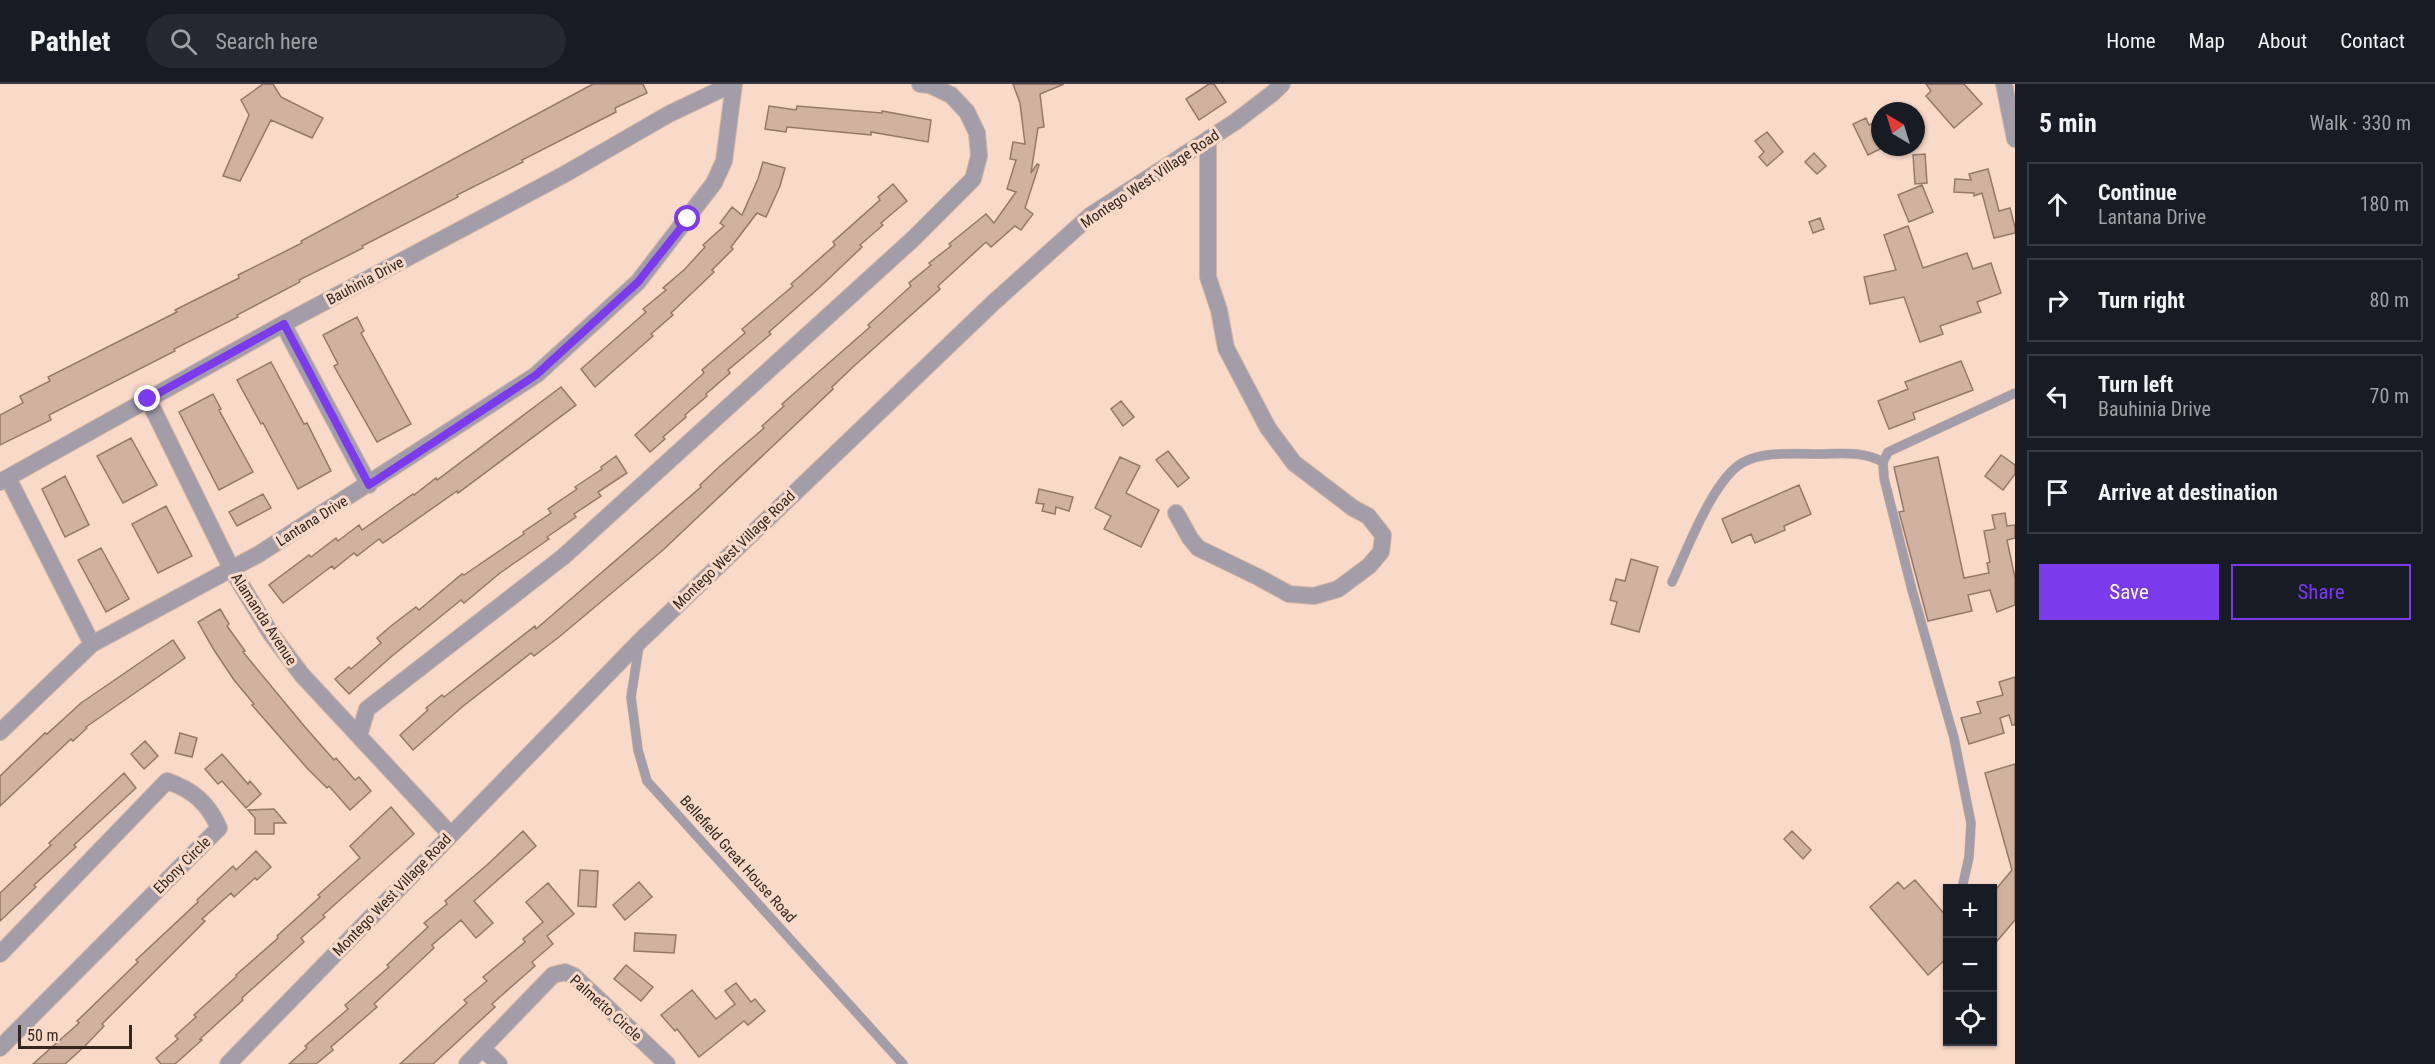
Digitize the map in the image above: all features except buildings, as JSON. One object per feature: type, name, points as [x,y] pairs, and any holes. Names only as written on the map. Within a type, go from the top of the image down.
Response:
[{"type":"street","name":"Bauhinia Drive","points":[[4,480],[284,324],[565,174],[669,114],[733,84]]},
{"type":"street","name":"Lantana Drive","points":[[0,732],[92,644],[232,570],[369,485],[536,375],[638,282],[714,183],[724,161],[733,84]]},
{"type":"street","points":[[359,736],[367,709],[563,557],[913,239],[973,179],[979,156],[976,133],[967,112],[951,95],[930,85],[920,84]]},
{"type":"street","name":"Montego West Village Road","points":[[228,1064],[640,641],[994,302],[1091,215],[1208,139],[1274,93],[1282,84]]},
{"type":"street","points":[[2004,84],[2015,139]]},
{"type":"street","points":[[1176,513],[1198,548],[1289,594],[1314,596],[1338,589],[1369,566],[1381,552],[1383,535],[1368,516],[1353,508],[1294,463],[1268,428],[1226,348],[1220,310],[1208,277],[1208,139]]},
{"type":"street","points":[[284,324],[369,485]]},
{"type":"street","name":"Alamanda Avenue","points":[[148,399],[232,570],[271,634],[302,675],[451,835]]},
{"type":"street","points":[[4,480],[92,644]]},
{"type":"street","name":"Ebony Circle","points":[[0,954],[167,781],[185,787],[200,798],[211,812],[219,828],[0,1048]]},
{"type":"street","name":"Palmetto Circle","points":[[467,1064],[553,975],[565,972],[574,976],[668,1064]]},
{"type":"street","points":[[483,1049],[499,1064]]},
{"type":"lane","points":[[1963,884],[1969,857],[1971,823],[1954,738],[1912,590],[1882,462],[1888,452],[2015,393]]},
{"type":"lane","points":[[1672,582],[1724,478],[1742,463],[1766,455],[1853,452],[1870,455],[1882,462]]},
{"type":"lane","name":"Bellefield Great House Road","points":[[640,641],[631,697],[638,750],[647,781],[903,1064]]},
{"type":"route","points":[[148,399],[284,324],[369,485],[536,375],[638,282],[688,219]]}]
